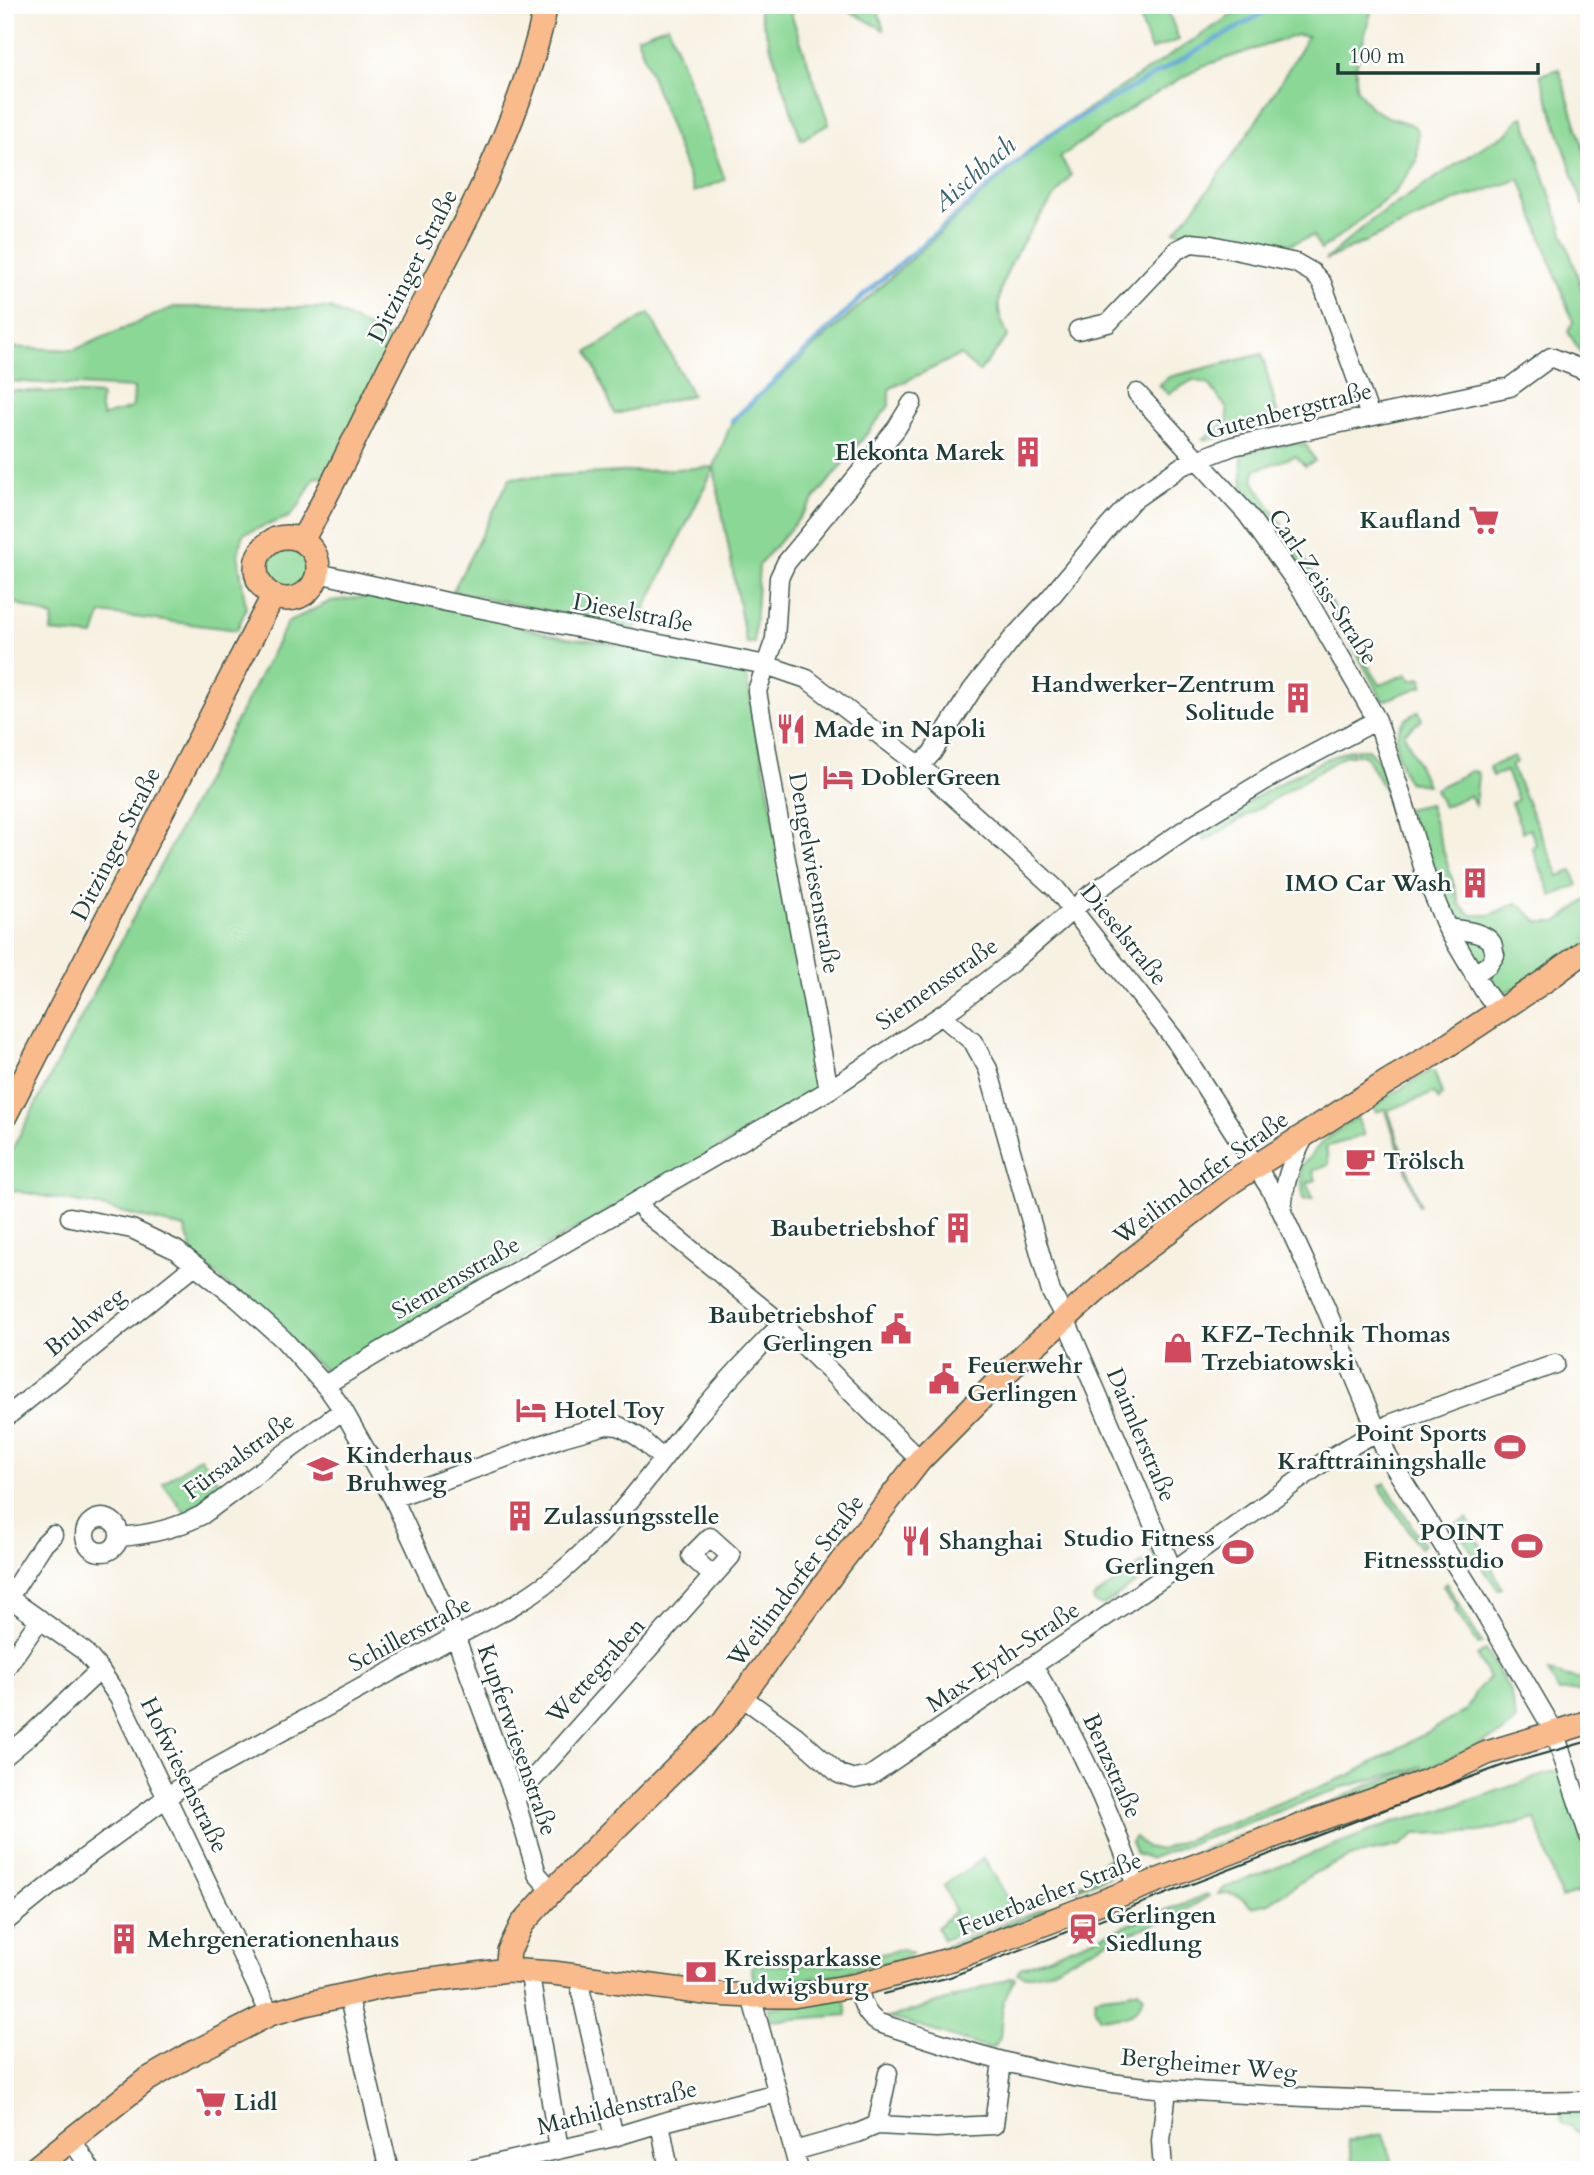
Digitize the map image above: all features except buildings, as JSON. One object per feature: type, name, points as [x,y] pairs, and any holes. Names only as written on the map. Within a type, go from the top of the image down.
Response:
[{"type":"main road","name":"Ditzinger Straße","points":[[302,540],[481,192],[531,65],[545,5]]},
{"type":"main road","points":[[283,537],[302,540],[316,554],[318,573],[315,583],[301,596],[282,599],[265,590],[256,572],[256,563],[265,545],[283,537]]},
{"type":"main road","name":"Ditzinger Straße","points":[[5,1116],[272,596]]},
{"type":"main road","name":"Weilimdorfer Straße","points":[[518,1970],[509,1951],[522,1924],[723,1722],[919,1460],[1026,1354],[1157,1240],[1256,1166],[1499,1011],[1589,947]]},
{"type":"main road","name":"Feuerbacher Straße","points":[[518,1970],[713,1994],[751,1996],[793,1996],[857,1985],[952,1959],[1292,1829],[1427,1781],[1487,1753],[1589,1722]]},
{"type":"main road","points":[[33,2170],[145,2081],[270,2014],[348,1994],[518,1970]]},
{"type":"street","points":[[1079,330],[1108,323],[1177,250],[1191,243],[1296,263],[1314,273],[1322,283],[1370,416]]},
{"type":"street","name":"Gutenbergstraße","points":[[920,766],[932,754],[972,690],[1012,639],[1124,509],[1182,466],[1233,446],[1510,387],[1551,357],[1586,371]]},
{"type":"street","name":"Carl-Zeiss-Straße","points":[[1137,393],[1247,514],[1302,590],[1377,720]]},
{"type":"street","points":[[766,665],[775,639],[779,578],[786,563],[896,429],[912,403]]},
{"type":"street","name":"Dieselstraße","points":[[318,573],[447,602],[766,665],[807,679],[920,766],[1056,890],[1175,1040],[1283,1212],[1388,1457],[1475,1596],[1554,1731],[1589,1836]]},
{"type":"street","name":"Dengelwiesenstraße","points":[[766,665],[757,691],[759,705],[775,805],[829,1090]]},
{"type":"street","points":[[1377,720],[1427,880],[1447,928],[1499,1011]]},
{"type":"street","name":"Siemensstraße","points":[[325,1385],[444,1312],[829,1090],[941,1015],[1011,963],[1099,888],[1232,799],[1377,720]]},
{"type":"street","points":[[1447,928],[1470,932],[1486,938],[1492,944],[1494,955],[1489,964],[1474,975]]},
{"type":"street","name":"Daimlerstraße","points":[[941,1015],[972,1042],[988,1069],[1051,1292],[1065,1318],[1173,1571]]},
{"type":"street","points":[[1283,1212],[1284,1187],[1289,1170],[1306,1134]]},
{"type":"street","points":[[639,1200],[645,1212],[782,1324],[919,1460]]},
{"type":"street","name":"Kupferwiesenstraße","points":[[70,1217],[132,1229],[176,1250],[284,1339],[325,1385],[343,1410],[393,1498],[455,1637],[515,1799],[537,1874],[552,1891]]},
{"type":"street","name":"Bruhweg","points":[[5,1418],[190,1269],[198,1267]]},
{"type":"street","name":"Schillerstraße","points":[[5,1922],[166,1797],[480,1625],[564,1570],[597,1539],[742,1366],[782,1324]]},
{"type":"street","name":"Max-Eyth-Straße","points":[[742,1697],[796,1736],[839,1774],[855,1779],[870,1776],[1173,1571],[1325,1461],[1390,1424],[1555,1364]]},
{"type":"street","name":"Fürsaalstraße","points":[[118,1537],[158,1532],[177,1527],[202,1515],[343,1410]]},
{"type":"street","points":[[393,1498],[563,1437],[607,1425],[619,1426],[638,1436],[663,1459]]},
{"type":"street","points":[[7,1596],[42,1546],[53,1535]]},
{"type":"street","name":"Wettegraben","points":[[515,1799],[713,1576]]},
{"type":"street","name":"Hofwiesenstraße","points":[[7,1596],[83,1651],[119,1698],[270,2014]]},
{"type":"street","points":[[5,1669],[40,1619]]},
{"type":"street","name":"Benzstraße","points":[[1033,1666],[1059,1709],[1089,1770],[1137,1889]]},
{"type":"street","points":[[5,1756],[100,1670]]},
{"type":"street","points":[[518,1970],[559,2149]]},
{"type":"street","points":[[582,1976],[581,1992],[614,2137]]},
{"type":"street","name":"Bergheimer Weg","points":[[857,1985],[871,2019],[1002,2061],[1059,2075],[1167,2090],[1353,2099],[1589,2101]]},
{"type":"street","points":[[348,1994],[389,2170]]},
{"type":"street","points":[[751,1996],[799,2170]]},
{"type":"street","points":[[794,2151],[877,2125],[936,2128],[994,2125],[1002,2061]]},
{"type":"street","points":[[877,2125],[888,2073]]},
{"type":"street","points":[[1163,2170],[1161,2140],[1167,2090]]},
{"type":"street","name":"Mathildenstraße","points":[[469,2170],[540,2162],[559,2149],[777,2093]]},
{"type":"street","points":[[660,2123],[669,2170]]},
{"type":"street","points":[[72,2140],[91,2170]]},
{"type":"green space","points":[[757,5],[788,5],[829,124],[801,140]]},
{"type":"green space","points":[[839,5],[876,5],[884,30]]},
{"type":"green space","points":[[1135,5],[1166,5],[1179,40],[1151,50]]},
{"type":"green space","points":[[1247,5],[1373,5],[1356,67],[1356,87],[1369,106],[1385,116],[1413,125],[1418,131],[1417,161],[1395,192],[1331,243],[1321,250],[1313,236],[1276,249],[1175,231],[1246,136],[1308,36],[1297,35],[1203,66],[1140,102],[1060,157],[1071,175],[1025,239],[1005,276],[999,310],[1008,336],[979,372],[960,355],[889,389],[889,406],[759,565],[754,643],[746,643],[714,468],[635,629],[453,591],[510,478],[714,467],[732,421],[1047,136]]},
{"type":"green space","points":[[668,25],[725,180],[694,192],[637,37]]},
{"type":"green space","points":[[1559,69],[1589,167],[1589,203],[1583,205],[1540,75]]},
{"type":"green space","points":[[1524,117],[1589,310],[1589,365],[1568,332],[1573,322],[1520,179],[1457,200],[1325,260],[1373,219],[1508,133],[1518,119]]},
{"type":"green space","points":[[174,307],[330,308],[396,342],[329,476],[314,478],[299,506],[289,517],[243,534],[238,554],[246,609],[237,630],[101,613],[94,636],[51,632],[53,617],[5,599],[5,390],[101,395],[103,417],[133,406],[134,388],[5,381],[5,347],[74,350]]},
{"type":"green space","points":[[649,313],[692,395],[615,414],[588,352]]},
{"type":"green space","points":[[1262,354],[1280,423],[1203,439],[1228,420],[1227,409],[1209,384],[1193,380],[1168,394],[1159,385],[1169,377]]},
{"type":"green space","points":[[1293,443],[1306,445],[1315,461],[1305,466],[1296,456],[1255,470],[1253,481],[1301,553],[1380,685],[1407,674],[1412,680],[1422,678],[1423,686],[1383,701],[1333,610],[1243,487],[1241,453]]},
{"type":"green space","points":[[288,547],[297,548],[304,553],[309,560],[309,578],[304,585],[297,590],[288,591],[279,590],[272,585],[267,578],[266,569],[267,560],[272,553],[279,548]]},
{"type":"green space","points":[[366,597],[458,610],[563,637],[726,662],[746,675],[772,809],[820,1091],[325,1371],[193,1254],[185,1228],[102,1207],[5,1189],[5,1163],[288,622],[331,601]]},
{"type":"green space","points":[[1419,711],[1422,720],[1404,733],[1427,785],[1408,782],[1401,768],[1396,743],[1399,728]]},
{"type":"green space","points":[[1353,749],[1353,755],[1346,755],[1205,841],[1200,833],[1290,778]]},
{"type":"green space","points":[[1356,749],[1368,749],[1377,759],[1403,835],[1400,835],[1385,791],[1365,755],[1356,755]]},
{"type":"green space","points":[[1514,756],[1517,762],[1511,765],[1559,876],[1572,871],[1578,885],[1552,896],[1532,848],[1536,844],[1530,829],[1523,832],[1511,803],[1518,800],[1506,771],[1493,776],[1489,767]]},
{"type":"green space","points":[[1471,771],[1477,772],[1478,776],[1475,805],[1470,795],[1443,807],[1435,789]]},
{"type":"green space","points":[[1429,804],[1460,905],[1472,915],[1489,915],[1517,903],[1539,922],[1557,922],[1589,898],[1589,947],[1549,978],[1501,993],[1474,975],[1406,809]]},
{"type":"green space","points":[[1434,1071],[1442,1094],[1439,1100],[1434,1093],[1388,1110],[1419,1206],[1385,1109],[1376,1112],[1373,1106]]},
{"type":"green space","points":[[1357,1117],[1364,1135],[1326,1147],[1329,1164],[1313,1170],[1316,1180],[1307,1183],[1313,1198],[1303,1200],[1301,1167],[1322,1142]]},
{"type":"green space","points":[[200,1457],[222,1486],[185,1513],[163,1483]]},
{"type":"green space","points":[[1385,1483],[1424,1545],[1420,1548],[1379,1486]]},
{"type":"green space","points":[[1467,1518],[1502,1588],[1498,1590],[1454,1525]]},
{"type":"green space","points":[[1152,1533],[1159,1550],[1156,1569],[1103,1606],[1095,1603],[1093,1598],[1153,1556],[1145,1536]]},
{"type":"green space","points":[[1446,1583],[1482,1643],[1478,1645],[1455,1610],[1457,1606],[1443,1586]]},
{"type":"green space","points":[[1486,1650],[1510,1691],[1516,1720],[1503,1733],[1417,1773],[1174,1867],[1173,1861],[1306,1810],[1317,1809],[1369,1785],[1423,1766],[1344,1787],[1149,1859],[1136,1854],[1131,1842],[1135,1837],[1146,1847],[1160,1850],[1352,1774],[1466,1711],[1476,1691],[1489,1678],[1477,1656]]},
{"type":"green space","points":[[1548,1672],[1589,1682],[1589,1690],[1559,1692]]},
{"type":"green space","points":[[1561,1769],[1589,1855],[1589,1889],[1561,1898],[1536,1819],[1481,1832],[1416,1834],[1401,1845],[1350,1857],[1314,1873],[1269,1903],[1252,1907],[1237,1896],[1218,1894],[1224,1888],[1396,1821],[1439,1811]]},
{"type":"green space","points":[[1111,1857],[1114,1868],[1110,1876],[1035,1903],[1055,1890],[1106,1875],[1103,1861]]},
{"type":"green space","points":[[984,1858],[1017,1914],[943,1940],[937,1928],[955,1911],[944,1885]]},
{"type":"green space","points":[[1207,1894],[1209,1896],[1172,1918],[1110,1940],[1047,1972],[1025,1976],[1017,1973],[1020,1968]]},
{"type":"green space","points":[[1062,1902],[1070,1902],[927,1959],[937,1949]]},
{"type":"green space","points":[[903,1949],[913,1953],[903,1959],[837,1974],[791,1981],[753,1981],[752,1965],[835,1965]]},
{"type":"green space","points":[[1015,1978],[1003,2001],[1000,2038],[994,2048],[888,2018],[963,1995]]},
{"type":"green space","points":[[1138,1990],[1144,1996],[1136,2010],[1121,2017],[1099,2017],[1094,2007],[1095,1998]]},
{"type":"green space","points":[[844,1997],[847,2015],[769,2021],[768,2008]]},
{"type":"green space","points":[[1560,2102],[1589,2109],[1589,2143],[1571,2126],[1562,2124]]},
{"type":"green space","points":[[1383,2134],[1394,2170],[1366,2170],[1363,2162],[1354,2165],[1348,2141]]},
{"type":"waterway","name":"Aischbach","points":[[732,421],[864,295],[1047,136],[1277,5]]},
{"type":"tram line","points":[[883,1994],[950,1977],[1452,1784],[1504,1765],[1589,1741]]},
{"type":"place","name":"Elekonta Marek","points":[[1028,452]]},
{"type":"place","name":"Kaufland","points":[[1484,520]]},
{"type":"place","name":"Handwerker-Zentrum Solitude","points":[[1298,698]]},
{"type":"place","name":"Made in Napoli","points":[[791,729]]},
{"type":"place","name":"DoblerGreen","points":[[838,777]]},
{"type":"place","name":"IMO Car Wash","points":[[1475,883]]},
{"type":"place","name":"Trölsch","points":[[1360,1161]]},
{"type":"place","name":"Baubetriebshof","points":[[958,1228]]},
{"type":"place","name":"Baubetriebshof Gerlingen","points":[[896,1329]]},
{"type":"place","name":"KFZ-Technik Thomas Trzebiatowski","points":[[1178,1348]]},
{"type":"place","name":"Feuerwehr Gerlingen","points":[[944,1379]]},
{"type":"place","name":"Hotel Toy","points":[[531,1410]]},
{"type":"place","name":"Point Sports Krafttrainingshalle","points":[[1510,1447]]},
{"type":"place","name":"Kinderhaus Bruhweg","points":[[323,1469]]},
{"type":"place","name":"Zulassungsstelle","points":[[520,1516]]},
{"type":"place","name":"Shanghai","points":[[916,1541]]},
{"type":"place","name":"POINT Fitnessstudio","points":[[1527,1546]]},
{"type":"place","name":"Studio Fitness Gerlingen","points":[[1238,1552]]},
{"type":"place","name":"Gerlingen Siedlung","points":[[1083,1929]]},
{"type":"place","name":"Mehrgenerationenhaus","points":[[124,1939]]},
{"type":"place","name":"Kreissparkasse Ludwigsburg","points":[[701,1972]]},
{"type":"place","name":"Lidl","points":[[211,2102]]}]
